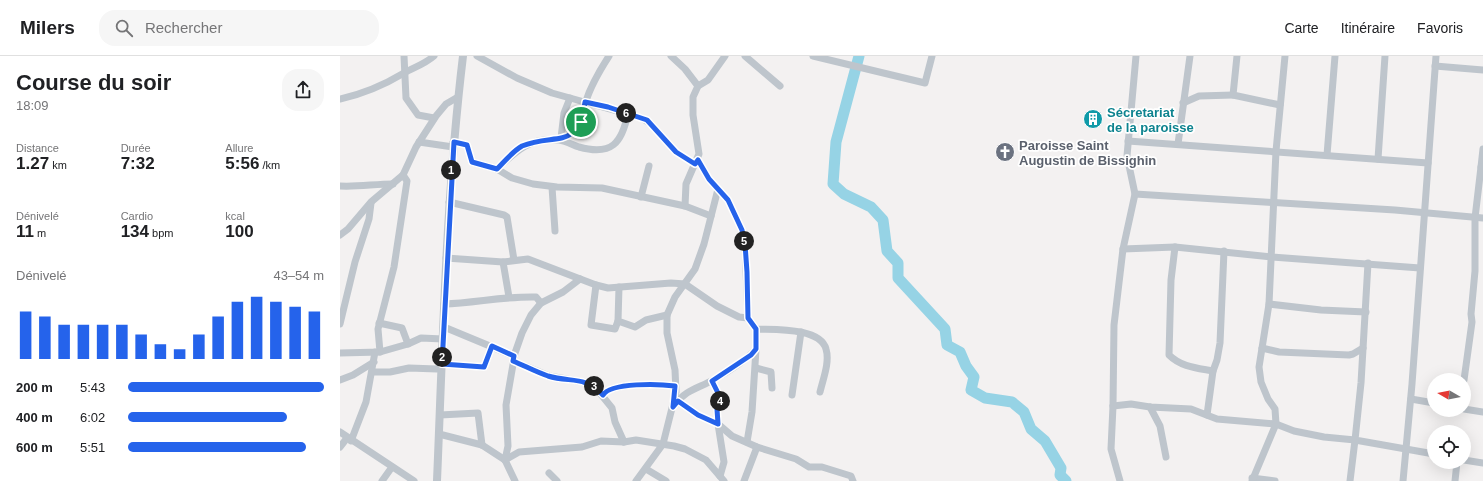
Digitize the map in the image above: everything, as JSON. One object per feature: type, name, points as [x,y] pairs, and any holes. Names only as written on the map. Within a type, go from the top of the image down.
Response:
[{"type":"street","points":[[404,56],[406,72],[405,93],[407,101],[418,115],[434,118]]},
{"type":"street","points":[[340,99],[372,89],[422,65],[434,56]]},
{"type":"street","points":[[437,481],[449,202],[462,56]]},
{"type":"street","points":[[477,56],[517,78],[552,93],[647,120],[676,152],[696,162],[728,200],[742,230],[745,244],[748,318],[756,329],[756,368],[747,442]]},
{"type":"street","points":[[497,169],[522,146],[546,140],[560,139],[572,134],[581,122],[585,102],[595,80],[610,56]]},
{"type":"street","points":[[671,56],[685,69],[698,86]]},
{"type":"street","points":[[685,206],[686,184],[696,162],[699,148],[692,106],[694,92],[698,86],[708,80],[725,56]]},
{"type":"street","points":[[745,56],[780,86]]},
{"type":"street","points":[[814,56],[925,83],[932,56]]},
{"type":"street","points":[[1120,481],[1111,449],[1115,310],[1124,249],[1135,194],[1127,156],[1136,56]]},
{"type":"street","points":[[1178,144],[1190,56]]},
{"type":"street","points":[[1233,95],[1237,56]]},
{"type":"street","points":[[1274,481],[1252,480],[1276,424],[1275,409],[1268,400],[1260,377],[1259,367],[1269,304],[1276,152],[1284,56]]},
{"type":"street","points":[[1327,155],[1335,56]]},
{"type":"street","points":[[1378,159],[1385,56]]},
{"type":"street","points":[[1403,481],[1411,399],[1436,56]]},
{"type":"street","points":[[1435,66],[1483,70]]},
{"type":"street","points":[[1183,103],[1199,96],[1233,95],[1280,104]]},
{"type":"street","points":[[340,235],[348,229],[383,190],[394,184],[403,175],[419,142],[434,118],[446,104],[458,97]]},
{"type":"street","points":[[560,139],[564,113],[570,98]]},
{"type":"street","points":[[560,139],[580,148],[593,150],[609,148],[623,135],[628,114]]},
{"type":"street","points":[[1128,141],[1428,163]]},
{"type":"street","points":[[419,142],[467,145],[472,162],[497,169],[512,178],[552,187],[596,187],[685,206],[711,216]]},
{"type":"street","points":[[1465,373],[1472,322],[1471,314],[1475,271],[1475,218],[1483,149]]},
{"type":"street","points":[[640,197],[649,166]]},
{"type":"street","points":[[340,447],[349,440],[366,402],[377,352],[379,323],[394,267],[400,234],[407,183],[403,175]]},
{"type":"street","points":[[340,186],[394,184]]},
{"type":"street","points":[[552,187],[555,231]]},
{"type":"street","points":[[636,481],[663,444],[675,404],[675,370],[667,333],[667,315],[675,297],[695,269],[704,244],[718,189]]},
{"type":"street","points":[[1135,194],[1483,218]]},
{"type":"street","points":[[340,324],[342,305],[369,219],[371,202]]},
{"type":"street","points":[[449,202],[504,215],[507,218],[514,260]]},
{"type":"street","points":[[1124,249],[1175,247],[1272,257],[1420,268]]},
{"type":"street","points":[[1175,247],[1170,280],[1169,355],[1174,360],[1187,366],[1213,371]]},
{"type":"street","points":[[1207,415],[1213,371],[1217,360],[1220,343],[1224,251]]},
{"type":"street","points":[[446,258],[503,262],[530,260],[596,285],[608,288],[671,283],[685,284],[717,306],[739,317],[748,318]]},
{"type":"street","points":[[503,262],[509,297]]},
{"type":"street","points":[[1350,481],[1366,312],[1368,263]]},
{"type":"street","points":[[1475,271],[1483,272]]},
{"type":"street","points":[[505,460],[508,446],[506,405],[514,358],[525,327],[531,314],[541,303],[563,292],[580,279]]},
{"type":"street","points":[[596,285],[591,325],[615,329],[618,321],[618,287]]},
{"type":"street","points":[[444,304],[467,304],[509,297],[536,297],[541,303]]},
{"type":"street","points":[[1269,304],[1321,310],[1366,312]]},
{"type":"street","points":[[618,321],[635,327],[646,320],[667,315]]},
{"type":"street","points":[[379,323],[402,328],[408,344]]},
{"type":"street","points":[[444,327],[492,346],[549,376],[589,383],[603,395],[612,408],[615,422],[624,442]]},
{"type":"street","points":[[756,329],[801,332],[820,341],[826,350],[827,361],[820,392]]},
{"type":"street","points":[[792,395],[801,332]]},
{"type":"street","points":[[340,353],[377,352],[408,344],[421,338],[443,339]]},
{"type":"street","points":[[372,372],[390,372],[409,368],[436,369],[442,364],[484,367],[492,346]]},
{"type":"street","points":[[1262,348],[1279,352],[1349,355],[1363,348]]},
{"type":"street","points":[[675,404],[692,389],[712,381],[751,355],[756,349]]},
{"type":"street","points":[[340,380],[354,375],[374,362]]},
{"type":"street","points":[[756,368],[770,371],[772,388]]},
{"type":"street","points":[[712,381],[720,397],[717,409],[718,424],[724,454],[722,478]]},
{"type":"street","points":[[603,395],[610,389],[639,384],[675,386]]},
{"type":"street","points":[[1411,399],[1427,402]]},
{"type":"street","points":[[675,404],[718,424],[732,436],[757,447],[796,459],[809,467],[822,467],[845,473],[851,476],[852,481]]},
{"type":"street","points":[[1113,406],[1131,404],[1150,407],[1191,409],[1207,415],[1237,422],[1276,424],[1294,431],[1407,448],[1427,452]]},
{"type":"street","points":[[1150,407],[1160,426],[1166,457]]},
{"type":"street","points":[[1471,410],[1483,412]]},
{"type":"street","points":[[440,415],[478,413],[482,445]]},
{"type":"street","points":[[340,432],[349,440],[414,481]]},
{"type":"street","points":[[439,434],[482,445],[505,460],[515,481]]},
{"type":"street","points":[[505,460],[519,452],[582,447],[601,441],[624,442],[636,440],[674,446],[698,456],[712,465],[722,478]]},
{"type":"street","points":[[744,481],[757,447]]},
{"type":"street","points":[[1471,461],[1483,463]]},
{"type":"street","points":[[382,481],[392,467]]},
{"type":"street","points":[[646,469],[666,481]]},
{"type":"street","points":[[1455,481],[1456,469]]},
{"type":"street","points":[[549,473],[557,481]]},
{"type":"waterway","points":[[859,56],[836,142],[833,184],[844,194],[871,207],[883,220],[887,251],[898,263],[898,278],[945,329],[947,345],[960,352],[966,366],[974,377],[971,390],[985,398],[1012,402],[1024,412],[1031,429],[1045,441],[1061,468],[1060,475],[1066,481]]},
{"type":"place","name":"Sécretariat de la paroisse","points":[[1093,119]]},
{"type":"place","name":"Paroisse Saint Augustin de Bissighin","points":[[1005,152]]},
{"type":"route","points":[[585,102],[608,107],[647,120],[676,152],[695,164],[698,160],[709,179],[728,200],[742,230],[745,244],[747,272],[748,318],[750,324],[756,329],[756,349],[751,355],[712,381],[720,397],[720,403],[717,409],[718,424],[711,419],[698,415],[678,401],[673,407],[676,392],[675,386],[639,384],[610,389],[603,395],[589,383],[549,376],[521,365],[513,361],[514,356],[492,346],[486,366],[482,368],[442,364],[448,227],[454,142],[467,145],[472,162],[478,165],[497,169],[518,148],[532,143],[546,140],[559,140],[569,136],[581,122],[585,102]]}]
